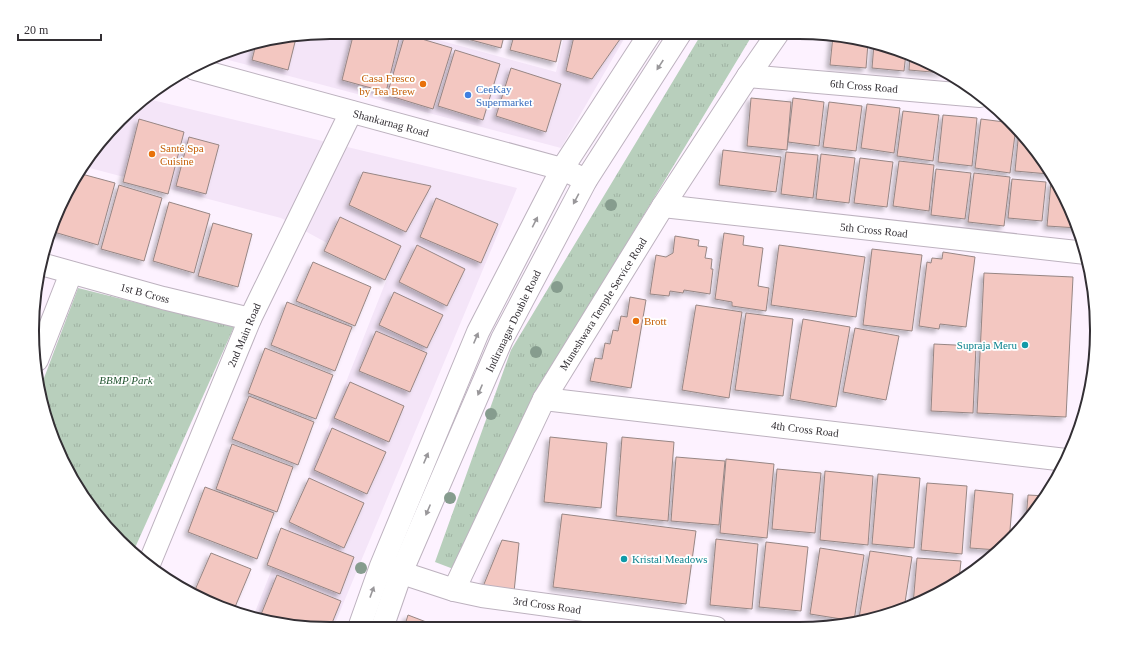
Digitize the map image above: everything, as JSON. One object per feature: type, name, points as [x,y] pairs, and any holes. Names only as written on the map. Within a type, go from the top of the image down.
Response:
[{"type":"street","name":"Indiranagar Double Road","points":[[383,622],[391,569],[478,332],[562,169],[646,39]]},
{"type":"street","name":"Indiranagar Double Road","points":[[362,622],[391,569],[502,339],[586,180],[677,39]]},
{"type":"street","name":"Muneshwara Temple Service Road","points":[[454,590],[544,399],[663,206],[774,39]]},
{"type":"street","name":"Shankarnag Road","points":[[200,70],[562,169],[586,180]]},
{"type":"street","name":"6th Cross Road","points":[[748,76],[970,95]]},
{"type":"street","name":"2nd Main Road","points":[[151,560],[250,319],[350,112]]},
{"type":"street","name":"5th Cross Road","points":[[663,206],[1079,252]]},
{"type":"street","name":"1st B Cross","points":[[47,266],[163,298],[250,319]]},
{"type":"street","points":[[40,352],[71,273]]},
{"type":"street","name":"4th Cross Road","points":[[544,399],[1060,459]]},
{"type":"street","name":"3rd Cross Road","points":[[391,569],[454,590],[482,596],[672,622]]},
{"type":"shaded area","points":[[330,39],[435,39],[556,72],[563,39],[624,39],[561,148],[224,59],[255,49],[292,41]]},
{"type":"shaded area","points":[[152,100],[517,188],[336,622],[292,620],[255,612],[388,276],[281,218],[89,168],[111,138],[124,124]]},
{"type":"green space","points":[[698,39],[750,39],[549,372],[456,570],[435,562],[511,350]]},
{"type":"green space","name":"BBMP Park","points":[[78,288],[234,327],[135,547],[111,523],[99,508],[78,476],[54,424],[43,380]]},
{"type":"building","points":[[352,39],[399,39],[386,92],[342,80]]},
{"type":"building","points":[[404,39],[422,39],[452,48],[433,109],[387,95]]},
{"type":"building","points":[[467,39],[503,39],[501,48]]},
{"type":"building","points":[[513,39],[561,39],[556,62],[510,50]]},
{"type":"building","points":[[573,39],[620,39],[592,79],[566,71]]},
{"type":"building","points":[[295,41],[288,70],[252,60],[255,49]]},
{"type":"building","points":[[833,41],[868,48],[866,68],[830,65]]},
{"type":"building","points":[[874,49],[905,59],[904,71],[872,68]]},
{"type":"building","points":[[455,50],[500,64],[483,120],[438,106]]},
{"type":"building","points":[[910,61],[933,72],[909,70]]},
{"type":"building","points":[[511,68],[561,84],[546,132],[496,116]]},
{"type":"building","points":[[751,98],[791,102],[787,150],[747,146]]},
{"type":"building","points":[[793,98],[824,102],[819,146],[788,142]]},
{"type":"building","points":[[829,102],[862,106],[856,151],[823,147]]},
{"type":"building","points":[[867,104],[900,108],[894,153],[861,148]]},
{"type":"building","points":[[903,111],[939,115],[933,161],[897,156]]},
{"type":"building","points":[[943,115],[977,118],[972,166],[938,162]]},
{"type":"building","points":[[139,119],[184,132],[168,194],[123,182]]},
{"type":"building","points":[[981,119],[1003,122],[1015,135],[1010,173],[975,168]]},
{"type":"building","points":[[189,137],[219,145],[206,194],[176,186]]},
{"type":"building","points":[[1018,138],[1044,174],[1015,171]]},
{"type":"building","points":[[723,150],[781,157],[776,192],[719,185]]},
{"type":"building","points":[[786,152],[818,155],[813,198],[781,194]]},
{"type":"building","points":[[821,154],[855,158],[849,203],[816,199]]},
{"type":"building","points":[[860,158],[893,162],[887,207],[854,203]]},
{"type":"building","points":[[899,161],[934,165],[929,211],[893,206]]},
{"type":"building","points":[[936,169],[971,173],[965,219],[931,215]]},
{"type":"building","points":[[363,172],[431,186],[406,232],[349,205]]},
{"type":"building","points":[[974,173],[1010,177],[1004,226],[968,222]]},
{"type":"building","points":[[84,175],[115,183],[98,245],[56,233],[69,202]]},
{"type":"building","points":[[1012,179],[1046,182],[1042,221],[1008,218]]},
{"type":"building","points":[[119,185],[162,198],[144,261],[101,249]]},
{"type":"building","points":[[1051,185],[1071,228],[1047,226]]},
{"type":"building","points":[[436,198],[498,224],[481,263],[420,237]]},
{"type":"building","points":[[169,202],[210,214],[194,273],[153,261]]},
{"type":"building","points":[[340,217],[401,246],[385,280],[324,251]]},
{"type":"building","points":[[213,223],[252,234],[238,287],[198,276]]},
{"type":"building","points":[[724,233],[744,236],[743,245],[763,248],[758,286],[769,288],[766,311],[732,306],[732,302],[715,299]]},
{"type":"building","points":[[675,236],[699,240],[698,246],[707,247],[705,258],[712,259],[711,269],[713,269],[710,294],[684,290],[683,293],[670,291],[669,296],[650,294],[656,255],[666,257],[673,253]]},
{"type":"building","points":[[417,245],[465,269],[447,306],[399,282]]},
{"type":"building","points":[[779,245],[865,257],[856,317],[771,305]]},
{"type":"building","points":[[872,249],[922,255],[912,331],[863,325]]},
{"type":"building","points":[[943,252],[975,257],[966,327],[940,324],[939,329],[919,326],[927,262],[931,263],[932,258],[942,259]]},
{"type":"building","points":[[313,262],[371,287],[355,326],[296,301]]},
{"type":"building","name":"Supraja Meru","points":[[984,273],[1073,277],[1066,417],[977,413]]},
{"type":"building","points":[[394,292],[443,315],[427,348],[379,325]]},
{"type":"building","points":[[630,297],[646,300],[631,388],[590,381],[595,358],[602,359],[605,343],[610,344],[613,330],[618,331],[621,316],[627,317]]},
{"type":"building","points":[[287,302],[352,327],[335,371],[271,345]]},
{"type":"building","points":[[696,305],[742,312],[729,398],[682,390]]},
{"type":"building","points":[[746,313],[793,319],[783,396],[735,390]]},
{"type":"building","points":[[803,319],[850,327],[836,407],[790,399]]},
{"type":"building","points":[[855,328],[899,336],[886,400],[843,392]]},
{"type":"building","points":[[376,331],[427,353],[410,392],[359,371]]},
{"type":"building","points":[[934,344],[976,346],[973,413],[931,411]]},
{"type":"building","points":[[265,348],[333,375],[316,419],[248,393]]},
{"type":"building","points":[[350,382],[404,406],[389,442],[334,418]]},
{"type":"building","points":[[249,396],[314,422],[298,465],[232,439]]},
{"type":"building","points":[[332,428],[386,452],[367,494],[314,470]]},
{"type":"building","points":[[550,437],[607,443],[601,508],[544,502]]},
{"type":"building","points":[[622,437],[674,442],[668,521],[616,516]]},
{"type":"building","points":[[232,444],[293,467],[277,512],[216,489]]},
{"type":"building","points":[[676,457],[725,461],[719,525],[671,521]]},
{"type":"building","points":[[726,459],[774,464],[767,538],[720,533]]},
{"type":"building","points":[[777,469],[821,473],[815,533],[772,529]]},
{"type":"building","points":[[825,471],[873,476],[868,545],[820,540]]},
{"type":"building","points":[[878,474],[920,478],[914,548],[872,544]]},
{"type":"building","points":[[309,478],[364,503],[344,548],[289,522]]},
{"type":"building","points":[[927,483],[967,486],[962,554],[921,550]]},
{"type":"building","points":[[205,487],[274,513],[257,559],[188,532]]},
{"type":"building","points":[[975,490],[1013,494],[1010,532],[992,550],[970,548]]},
{"type":"building","points":[[1028,495],[1039,496],[1030,508],[1027,512]]},
{"type":"building","name":"Kristal Meadows","points":[[562,514],[696,531],[686,604],[553,587]]},
{"type":"building","points":[[281,528],[354,557],[340,594],[267,565]]},
{"type":"building","points":[[716,539],[758,544],[752,609],[710,605]]},
{"type":"building","points":[[502,540],[519,543],[514,592],[482,589]]},
{"type":"building","points":[[766,542],[808,547],[801,611],[759,607]]},
{"type":"building","points":[[820,548],[864,555],[855,616],[841,619],[810,614]]},
{"type":"building","points":[[870,551],[912,557],[905,602],[892,607],[859,615]]},
{"type":"building","points":[[211,553],[251,569],[235,606],[196,589]]},
{"type":"building","points":[[917,558],[961,561],[960,573],[914,598]]},
{"type":"building","points":[[277,575],[341,601],[332,622],[292,620],[261,613]]},
{"type":"building","points":[[408,615],[426,622],[406,622]]},
{"type":"place","name":"Casa Fresco by Tea Brew","points":[[423,84]]},
{"type":"place","name":"CeeKay Supermarket","points":[[468,95]]},
{"type":"place","name":"Santé Spa Cuisine","points":[[152,154]]},
{"type":"place","name":"Brott","points":[[636,321]]},
{"type":"place","name":"Supraja Meru","points":[[1025,345]]},
{"type":"place","name":"Kristal Meadows","points":[[624,559]]}]
